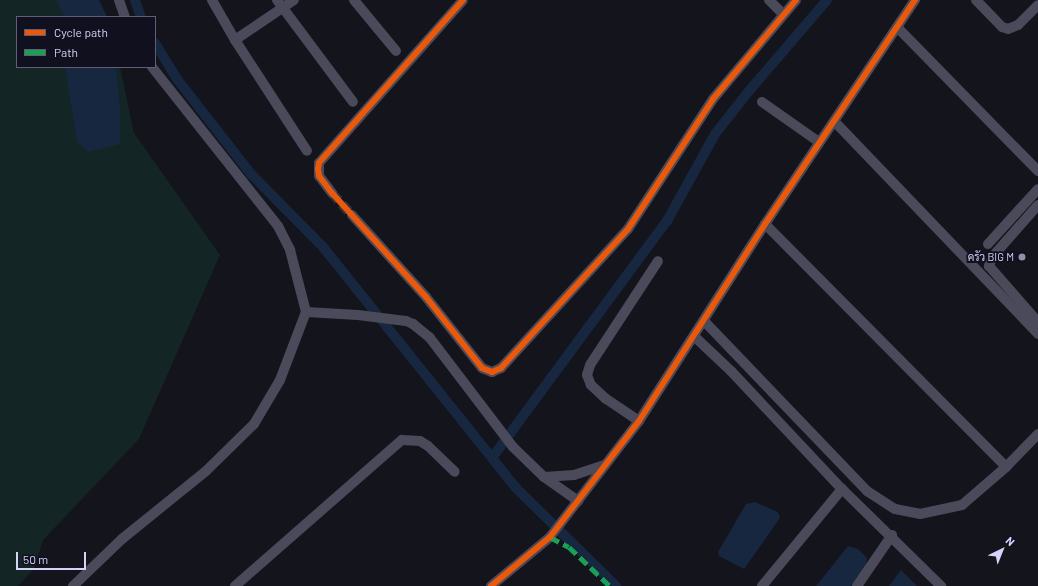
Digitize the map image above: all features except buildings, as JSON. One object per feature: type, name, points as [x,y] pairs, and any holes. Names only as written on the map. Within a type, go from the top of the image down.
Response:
[{"type":"street","points":[[119,0],[125,16]]},
{"type":"street","points":[[212,0],[235,40],[307,151]]},
{"type":"street","points":[[277,0],[282,10],[353,102]]},
{"type":"street","points":[[235,40],[282,10],[294,0]]},
{"type":"street","points":[[354,0],[396,51]]},
{"type":"street","points":[[332,193],[319,176],[319,163],[463,0]]},
{"type":"street","points":[[769,0],[783,14]]},
{"type":"street","points":[[352,215],[426,297],[482,368],[492,372],[501,368],[628,229],[713,99],[796,0]]},
{"type":"street","points":[[491,586],[550,537],[566,519],[604,465],[639,421],[705,322],[765,224],[916,0]]},
{"type":"street","points":[[976,0],[1002,27],[1008,29],[1018,25],[1038,5]]},
{"type":"street","points":[[898,27],[1038,171]]},
{"type":"street","points":[[73,586],[122,539],[206,471],[254,424],[280,380],[306,312],[290,250],[278,226],[153,68]]},
{"type":"street","points":[[762,102],[819,142]]},
{"type":"street","points":[[834,121],[1038,334]]},
{"type":"street","points":[[988,244],[1038,190]]},
{"type":"street","points":[[1038,205],[993,256],[989,266],[1038,322]]},
{"type":"street","points":[[765,224],[1006,467]]},
{"type":"street","points":[[639,421],[606,399],[591,385],[587,375],[590,365],[658,261]]},
{"type":"street","points":[[306,312],[358,315],[406,321],[430,338],[513,447],[544,477],[578,501]]},
{"type":"street","points":[[705,322],[867,491],[881,502],[895,509],[920,514],[962,505],[1006,467],[1038,434]]},
{"type":"street","points":[[695,337],[773,414],[842,489],[892,536],[941,586]]},
{"type":"street","points":[[235,586],[402,440],[420,441],[428,446],[455,472]]},
{"type":"street","points":[[544,477],[574,475],[604,465]]},
{"type":"street","points":[[762,586],[842,489]]},
{"type":"street","points":[[857,586],[892,536]]},
{"type":"shaded area","points":[[0,0],[99,0],[107,16],[16,16],[16,68],[120,68],[134,133],[220,255],[139,439],[43,540],[34,569],[18,586],[0,586]]},
{"type":"water","points":[[56,0],[99,0],[107,16],[64,16]]},
{"type":"water","points":[[65,68],[116,68],[120,109],[120,144],[88,152],[77,142]]},
{"type":"water","points":[[755,502],[778,512],[780,518],[744,569],[719,556],[718,552],[746,504]]},
{"type":"water","points":[[848,546],[858,549],[867,558],[866,566],[851,586],[816,586]]},
{"type":"water","points":[[901,570],[917,586],[889,586]]},
{"type":"waterway","points":[[135,0],[141,16]]},
{"type":"waterway","points":[[492,458],[667,221],[715,134],[749,91],[827,0]]},
{"type":"waterway","points":[[156,45],[177,79],[251,174],[323,247],[516,488],[616,586]]},
{"type":"tunnel","points":[[332,193],[352,215]]},
{"type":"marked path","points":[[550,537],[569,547],[610,586]]},
{"type":"cycle path","points":[[463,0],[319,163],[318,169],[319,176],[332,193],[426,297],[482,368],[492,372],[501,368],[628,229],[713,99],[796,0]]},
{"type":"cycle path","points":[[491,586],[550,537],[639,421],[765,224],[915,0]]},
{"type":"place","name":"ครัว BIG M","points":[[1022,257]]}]
